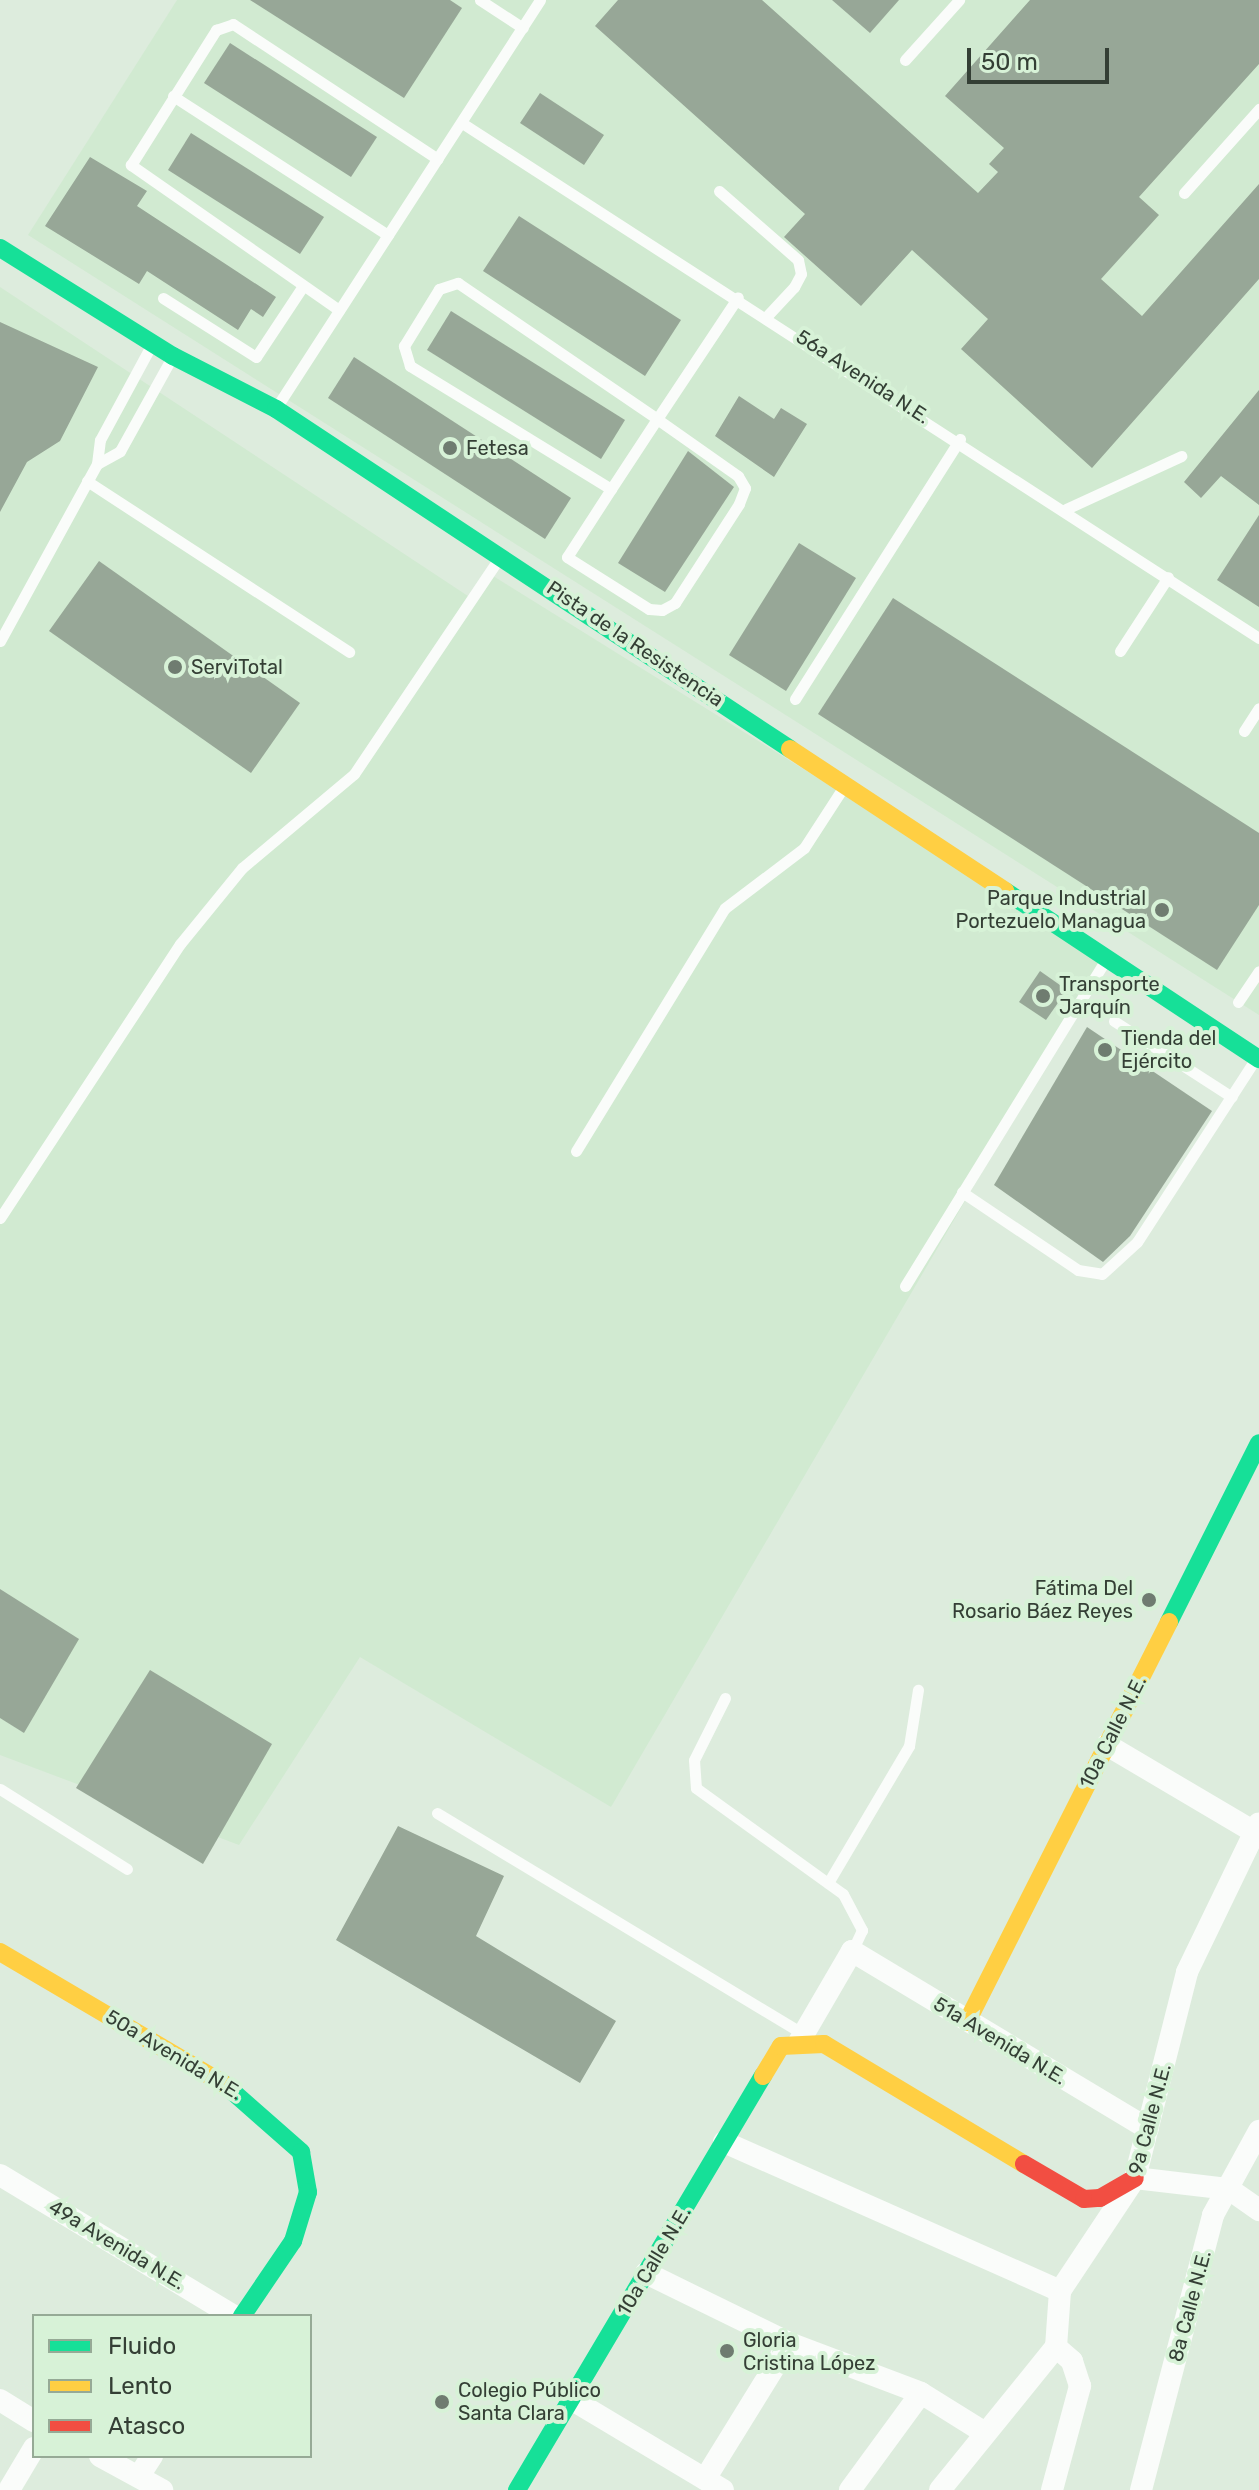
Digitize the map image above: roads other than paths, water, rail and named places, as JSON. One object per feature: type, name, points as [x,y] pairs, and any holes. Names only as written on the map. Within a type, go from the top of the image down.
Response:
[{"type":"street","name":"Pista de la Resistencia","points":[[0,248],[152,344],[276,409],[1258,1058]]},
{"type":"street","name":"10a Calle N.E.","points":[[967,2022],[1107,1745],[1254,1468],[1259,1443]]},
{"type":"street","points":[[1107,1745],[1257,1828]]},
{"type":"street","name":"9a Calle N.E.","points":[[1056,2347],[1060,2291],[1135,2178],[1187,1972],[1257,1828]]},
{"type":"street","points":[[852,1951],[801,2038],[824,2044],[1084,2199],[1100,2198],[1135,2178],[1229,2189],[1259,2210]]},
{"type":"street","name":"51a Avenida N.E.","points":[[852,1951],[1148,2129]]},
{"type":"street","name":"50a Avenida N.E.","points":[[0,1952],[239,2093],[301,2152],[308,2192],[293,2241],[243,2314]]},
{"type":"street","name":"10a Calle N.E.","points":[[517,2490],[781,2046],[801,2038]]},
{"type":"street","name":"8a Calle N.E.","points":[[1141,2490],[1213,2215],[1259,2131]]},
{"type":"street","points":[[724,2142],[1060,2291]]},
{"type":"street","name":"49a Avenida N.E.","points":[[0,2175],[231,2314]]},
{"type":"street","points":[[646,2273],[789,2343],[921,2393],[982,2431]]},
{"type":"street","points":[[571,2399],[714,2485],[789,2343]]},
{"type":"street","points":[[940,2490],[982,2431],[1056,2347],[1072,2361],[1080,2386],[1052,2490]]},
{"type":"street","points":[[850,2490],[921,2393]]},
{"type":"street","points":[[0,2400],[32,2420]]},
{"type":"street","points":[[9,2490],[32,2451]]},
{"type":"street","points":[[104,2458],[162,2490]]},
{"type":"street","points":[[139,2476],[151,2458]]},
{"type":"lane","points":[[480,0],[523,28]]},
{"type":"lane","points":[[276,409],[540,0]]},
{"type":"lane","points":[[905,60],[959,0]]},
{"type":"lane","points":[[339,310],[131,165],[216,30],[233,24],[438,159]]},
{"type":"lane","points":[[173,96],[388,235]]},
{"type":"lane","points":[[1184,193],[1259,109]]},
{"type":"lane","name":"56a Avenida N.E.","points":[[462,123],[960,439],[1259,638]]},
{"type":"lane","points":[[719,191],[798,260],[794,287],[767,316]]},
{"type":"lane","points":[[611,489],[410,366],[404,346],[439,289],[458,283],[657,419],[738,476],[745,488],[675,603],[662,610],[649,609],[567,557],[657,419],[738,297]]},
{"type":"lane","points":[[163,298],[256,357],[303,286]]},
{"type":"lane","points":[[0,641],[97,464],[100,440],[152,344]]},
{"type":"lane","points":[[97,464],[120,451],[173,356]]},
{"type":"lane","points":[[795,699],[960,439]]},
{"type":"lane","points":[[1066,509],[1181,456]]},
{"type":"lane","points":[[87,481],[349,652]]},
{"type":"lane","points":[[0,1218],[180,944],[242,868],[354,774],[501,556]]},
{"type":"lane","points":[[1120,651],[1168,577]]},
{"type":"lane","points":[[1244,731],[1259,708]]},
{"type":"lane","points":[[576,1151],[725,908],[804,848],[845,784]]},
{"type":"lane","points":[[905,1286],[1107,958]]},
{"type":"lane","points":[[1238,1002],[1259,971]]},
{"type":"lane","points":[[1114,1021],[1232,1097]]},
{"type":"lane","points":[[962,1192],[1078,1270],[1102,1274],[1137,1242],[1258,1058]]},
{"type":"lane","points":[[828,1883],[909,1746],[918,1690]]},
{"type":"lane","points":[[725,1698],[694,1760],[696,1788],[843,1894],[862,1930],[852,1951]]},
{"type":"lane","points":[[0,1789],[127,1869]]},
{"type":"lane","points":[[437,1813],[801,2038]]},
{"type":"place","name":"Fetesa","points":[[450,448]]},
{"type":"place","name":"ServiTotal","points":[[175,667]]},
{"type":"place","name":"Parque Industrial Portezuelo Managua","points":[[1162,910]]},
{"type":"place","name":"Transporte Jarquín","points":[[1043,996]]},
{"type":"place","name":"Tienda del Ejército","points":[[1105,1050]]},
{"type":"place","name":"Fátima Del Rosario Báez Reyes","points":[[1149,1600]]},
{"type":"place","name":"Gloria Cristina López","points":[[727,2351]]},
{"type":"place","name":"Colegio Público Santa Clara","points":[[442,2402]]}]
